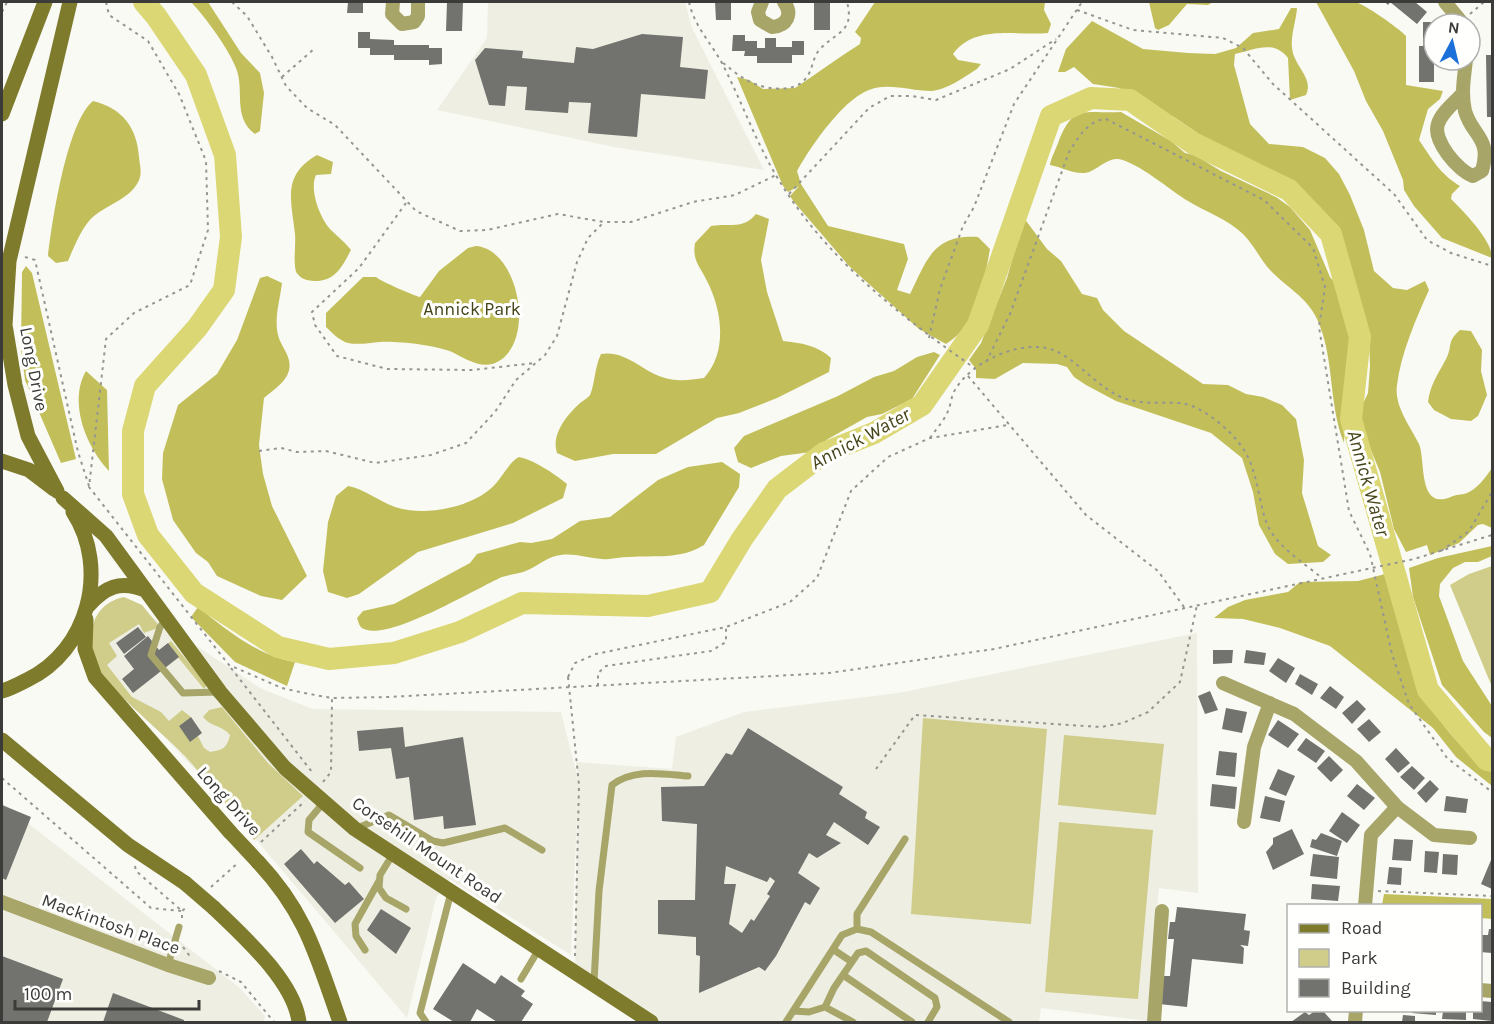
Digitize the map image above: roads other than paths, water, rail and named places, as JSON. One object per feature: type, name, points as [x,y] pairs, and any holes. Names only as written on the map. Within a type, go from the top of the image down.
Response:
[{"type":"main road","points":[[2,114],[43,6]]},
{"type":"main road","name":"Long Drive","points":[[68,8],[9,261],[5,325],[15,386],[28,436],[60,495],[79,522],[89,549],[92,577],[87,609],[85,649],[96,677],[230,832],[251,860],[283,892],[310,939],[326,977],[340,1023]]},
{"type":"main road","name":"Corsehill Mount Road","points":[[2,461],[28,470],[106,536],[220,692],[285,768],[324,802],[356,829],[651,1023]]},
{"type":"main road","points":[[2,691],[41,674],[68,647],[87,609],[101,592],[111,586],[123,585],[145,590]]},
{"type":"main road","points":[[2,740],[128,844],[185,883],[214,908],[251,945],[280,981],[295,1006],[299,1023]]},
{"type":"street","points":[[393,2],[391,9],[394,19],[402,24],[409,24],[418,16],[418,2]]},
{"type":"street","points":[[762,2],[758,12],[760,20],[772,27],[783,24],[788,18],[788,8],[784,2]]},
{"type":"street","points":[[1462,94],[1438,122],[1436,132],[1455,164],[1464,173],[1473,176],[1482,171],[1485,161],[1483,140],[1466,114],[1462,94],[1465,72]]},
{"type":"street","points":[[1223,683],[1294,714],[1356,760],[1397,807],[1434,835],[1470,838]]},
{"type":"street","points":[[1244,822],[1254,747],[1269,703]]},
{"type":"street","points":[[1365,904],[1371,835],[1397,807]]},
{"type":"street","name":"Mackintosh Place","points":[[2,902],[168,965],[210,973]]},
{"type":"street","points":[[1154,1023],[1162,911]]},
{"type":"lane","points":[[166,619],[160,627],[151,655],[183,693],[220,692]]},
{"type":"lane","points":[[594,985],[599,891],[612,785],[622,777],[646,773],[688,776]]},
{"type":"lane","points":[[324,802],[309,820],[308,831],[360,868]]},
{"type":"lane","points":[[356,829],[389,815],[433,841],[443,843],[505,828],[542,850]]},
{"type":"lane","points":[[857,929],[857,914],[905,839]]},
{"type":"lane","points":[[365,950],[356,936],[355,924],[393,854]]},
{"type":"lane","points":[[379,881],[382,893],[406,909]]},
{"type":"lane","points":[[426,1023],[420,1013],[451,892]]},
{"type":"lane","points":[[168,965],[181,925]]},
{"type":"lane","points":[[786,1023],[842,935],[857,929],[871,932],[1009,1023]]},
{"type":"lane","points":[[521,979],[539,949]]},
{"type":"lane","points":[[834,950],[852,962]]},
{"type":"lane","points":[[794,1011],[809,1012],[825,1007],[858,953],[870,953],[931,995],[937,1003],[928,1023]]},
{"type":"lane","points":[[843,975],[912,1023]]},
{"type":"lane","points":[[825,1007],[853,1023]]},
{"type":"waterway","name":"Annick Water","points":[[144,2],[196,75],[225,155],[231,237],[224,290],[197,328],[145,386],[133,431],[133,494],[148,535],[194,593],[278,647],[329,659],[394,653],[460,632],[522,603],[648,606],[710,592],[742,539],[777,489],[824,453],[874,433],[922,405],[978,325],[1051,116],[1091,98],[1130,100],[1191,142],[1289,190],[1331,234],[1360,337],[1351,419],[1428,690],[1487,760],[1492,761]]},
{"type":"park label","name":"Annick Park","points":[[472,309]]}]
